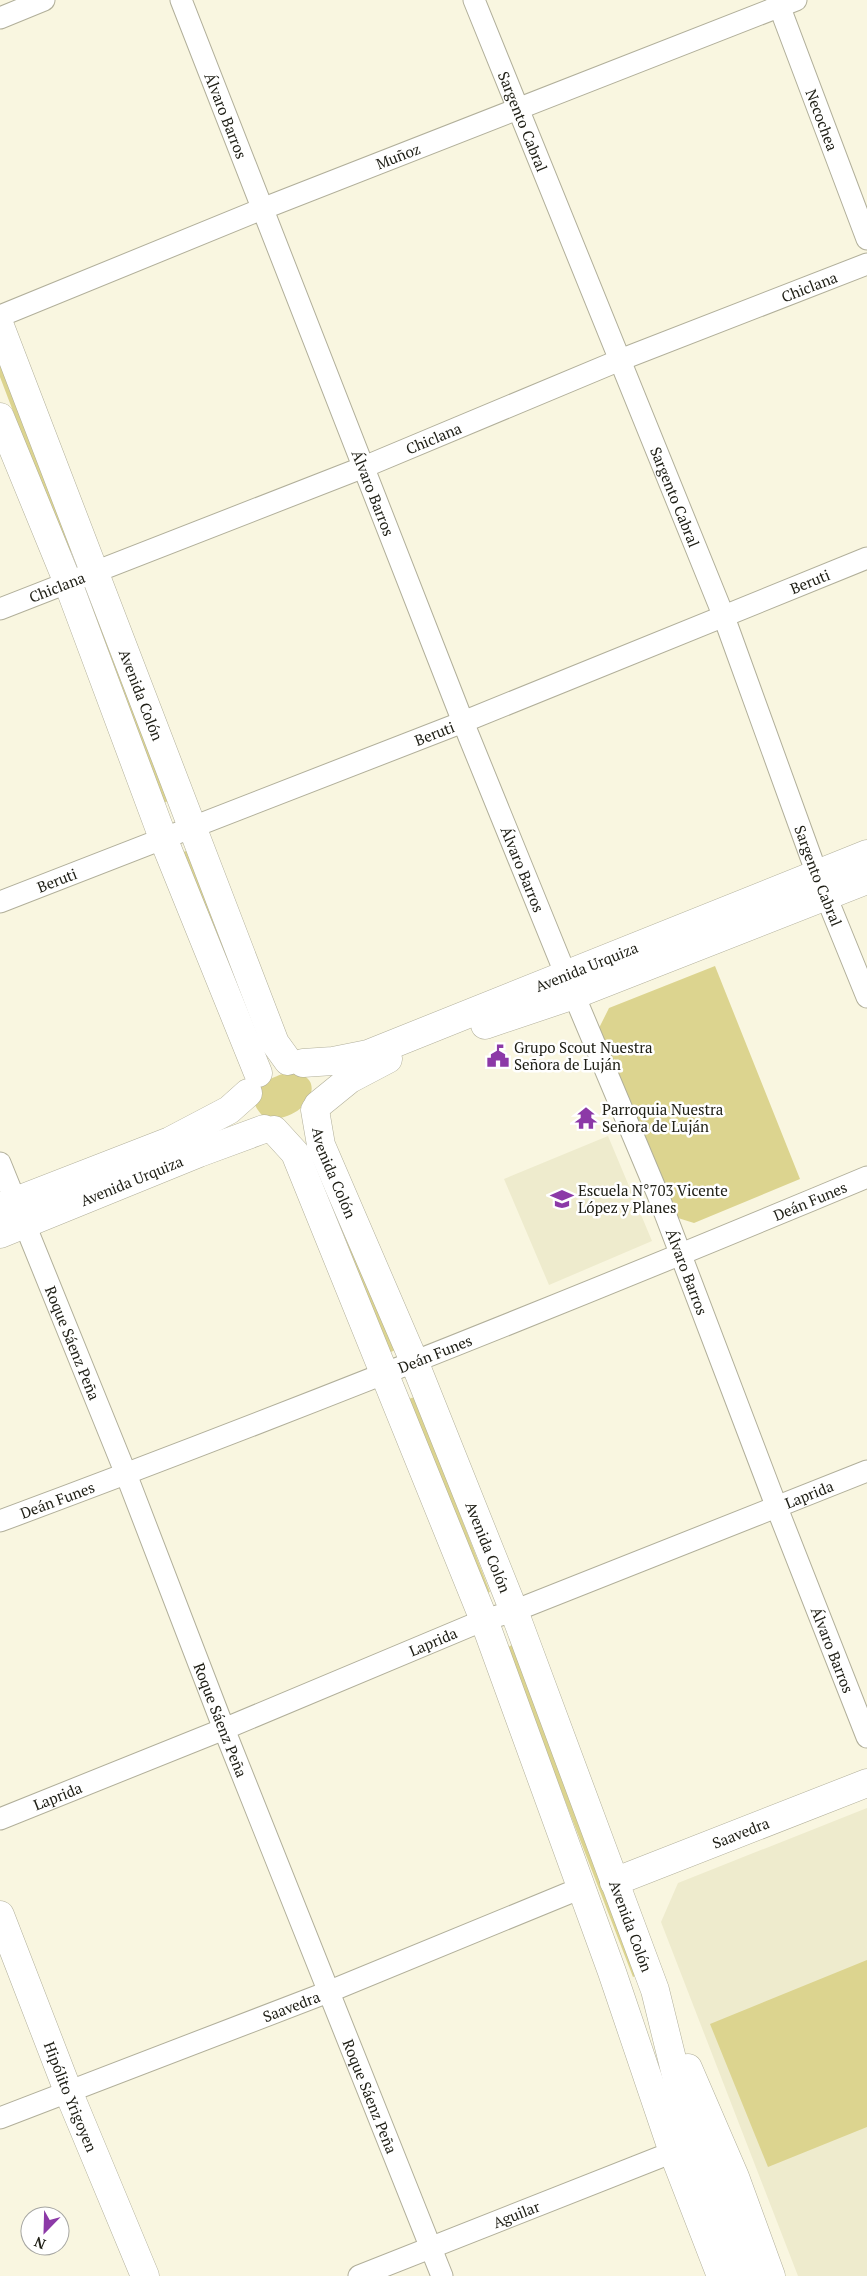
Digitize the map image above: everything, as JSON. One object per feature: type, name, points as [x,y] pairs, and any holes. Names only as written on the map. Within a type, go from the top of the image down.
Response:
[{"type":"main road","name":"Avenida Colón","points":[[0,326],[275,1042],[295,1062]]},
{"type":"main road","name":"Avenida Colón","points":[[0,417],[68,583],[253,1083]]},
{"type":"main road","name":"Avenida Urquiza","points":[[316,1107],[350,1079],[393,1057],[570,984],[822,884],[867,854]]},
{"type":"main road","name":"Avenida Urquiza","points":[[822,884],[867,880]]},
{"type":"main road","name":"Avenida Urquiza","points":[[295,1062],[333,1061],[368,1054],[570,984]]},
{"type":"main road","points":[[295,1062],[312,1070],[319,1081],[321,1091],[316,1107],[303,1120],[269,1130],[254,1124],[247,1115],[245,1104],[253,1083],[272,1064],[295,1062]]},
{"type":"main road","name":"Avenida Urquiza","points":[[10,1217],[229,1110],[253,1083]]},
{"type":"main road","name":"Avenida Colón","points":[[316,1107],[321,1145],[414,1361],[514,1611],[655,1990],[735,2177],[771,2276]]},
{"type":"main road","name":"Avenida Colón","points":[[269,1130],[294,1154],[484,1620],[612,1972],[682,2144],[747,2276]]},
{"type":"main road","name":"Avenida Urquiza","points":[[10,1217],[269,1130]]},
{"type":"main road","name":"Saavedra","points":[[614,1882],[867,1783]]},
{"type":"main road","name":"Hipólito Yrigoyen","points":[[0,1916],[68,2091],[145,2276]]},
{"type":"main road","name":"Avenida Colón","points":[[655,1990],[682,2144],[721,2276]]},
{"type":"street","points":[[0,18],[44,0]]},
{"type":"street","name":"Álvaro Barros","points":[[181,0],[463,722],[658,1195],[777,1508],[867,1737]]},
{"type":"street","name":"Sargento Cabral","points":[[474,0],[724,617],[822,884],[867,997]]},
{"type":"street","name":"Muñoz","points":[[0,316],[262,209],[784,2]]},
{"type":"street","name":"Necochea","points":[[784,2],[867,239]]},
{"type":"street","name":"Chiclana","points":[[0,609],[364,467],[620,360],[867,264]]},
{"type":"street","name":"Beruti","points":[[0,902],[463,722],[867,558]]},
{"type":"street","name":"Roque Sáenz Peña","points":[[0,1163],[10,1217],[126,1474],[224,1729],[442,2276]]},
{"type":"street","name":"Deán Funes","points":[[0,1521],[126,1474],[414,1361],[681,1255],[867,1177]]},
{"type":"street","name":"Laprida","points":[[0,1818],[224,1729],[484,1620],[514,1611],[867,1471]]},
{"type":"street","name":"Saavedra","points":[[0,2118],[328,1992],[581,1888]]},
{"type":"street","name":"Aguilar","points":[[359,2276],[682,2144]]},
{"type":"shaded area","points":[[0,359],[73,550],[67,553],[0,377]]},
{"type":"shaded area","points":[[93,606],[168,801],[162,804],[87,608]]},
{"type":"shaded area","points":[[189,850],[264,1045],[258,1048],[183,852]]},
{"type":"shaded area","points":[[715,966],[800,1179],[694,1223],[678,1218],[599,1028],[609,1008]]},
{"type":"shaded area","points":[[287,1072],[301,1075],[309,1081],[312,1089],[309,1098],[302,1107],[292,1114],[279,1118],[265,1118],[257,1109],[254,1094],[257,1089],[270,1079]]},
{"type":"shaded area","points":[[608,1136],[652,1241],[549,1285],[504,1179]]},
{"type":"shaded area","points":[[314,1157],[395,1350],[389,1353]]},
{"type":"shaded area","points":[[415,1397],[490,1592],[483,1594],[408,1399]]},
{"type":"shaded area","points":[[512,1645],[639,1974],[633,1977],[506,1648]]},
{"type":"shaded area","points":[[867,1808],[867,2276],[798,2276],[661,1922],[678,1883]]},
{"type":"shaded area","points":[[867,1960],[867,2127],[768,2167],[710,2024]]},
{"type":"place","name":"Grupo Scout Nuestra Señora de Luján","points":[[498,1056]]},
{"type":"place","name":"Parroquia Nuestra Señora de Luján","points":[[586,1118]]},
{"type":"place","name":"Escuela N°703 Vicente López y Planes","points":[[562,1199]]}]
